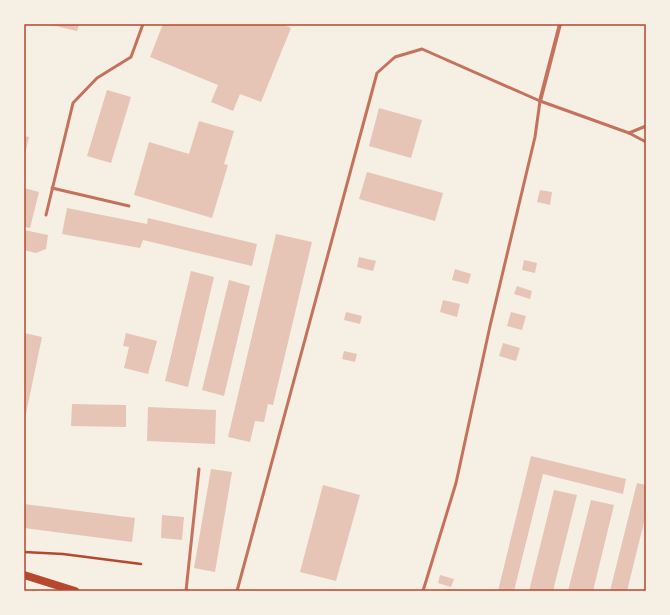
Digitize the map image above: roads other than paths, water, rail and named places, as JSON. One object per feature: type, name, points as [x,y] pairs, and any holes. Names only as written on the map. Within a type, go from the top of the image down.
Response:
[{"type":"main road","points":[[24,575],[75,591]]},
{"type":"street","points":[[540,101],[560,24]]},
{"type":"lane","points":[[46,215],[73,103],[97,78],[131,58],[143,24]]},
{"type":"lane","points":[[237,591],[377,72],[394,57],[422,49],[540,101],[629,133],[646,142]]},
{"type":"lane","points":[[423,591],[456,483],[490,326],[535,137],[540,101]]},
{"type":"lane","points":[[629,133],[646,126]]},
{"type":"lane","points":[[52,188],[129,206]]},
{"type":"lane","points":[[186,591],[199,469]]}]
